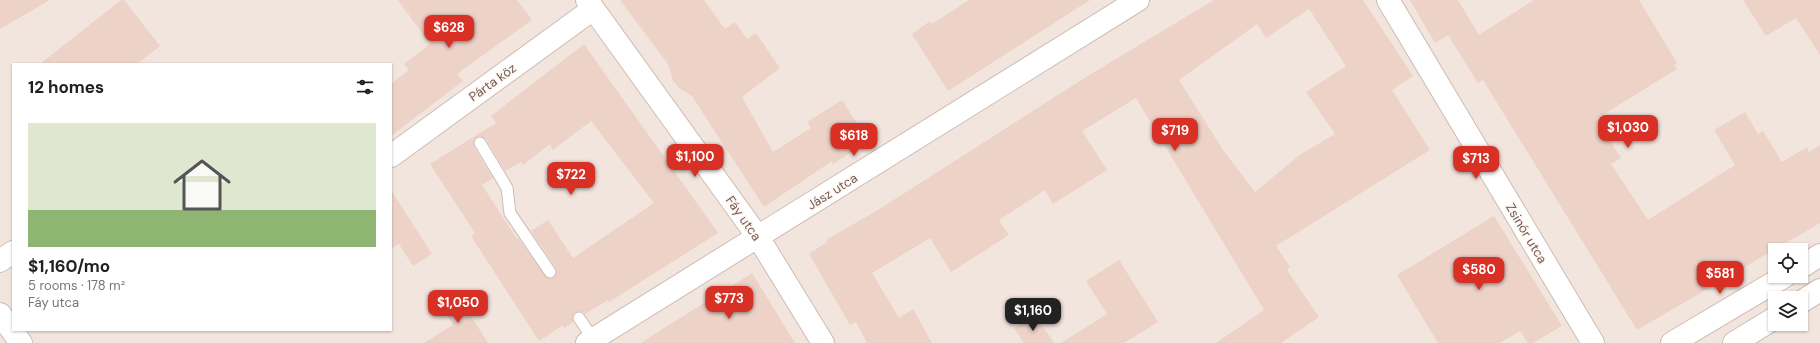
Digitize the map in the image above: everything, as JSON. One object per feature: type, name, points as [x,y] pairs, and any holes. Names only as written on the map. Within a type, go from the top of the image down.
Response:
[{"type":"street","name":"Jász utca","points":[[590,341],[1138,0]]},
{"type":"street","name":"Zsinór utca","points":[[1388,0],[1592,343]]},
{"type":"street","name":"Fáy utca","points":[[590,4],[758,237],[823,343]]},
{"type":"street","name":"Párta köz","points":[[392,155],[590,4]]},
{"type":"street","points":[[0,261],[12,253]]},
{"type":"street","points":[[1808,262],[1820,255]]},
{"type":"street","points":[[1672,343],[1773,283]]},
{"type":"street","points":[[1808,298],[1820,290]]},
{"type":"street","points":[[0,314],[12,331]]},
{"type":"street","points":[[1734,343],[1768,322]]},
{"type":"street","points":[[12,331],[21,343]]},
{"type":"lane","points":[[480,143],[507,188],[510,213],[550,272]]},
{"type":"lane","points":[[579,318],[590,341]]},
{"type":"shaded area","points":[[0,0],[1820,0],[1820,343],[0,343]]},
{"type":"building","points":[[0,0],[50,0],[0,29]]},
{"type":"building","points":[[121,0],[124,0],[160,46],[138,63],[41,63]]},
{"type":"building","points":[[398,0],[517,0],[532,20],[457,74],[463,81],[392,135],[392,83],[409,70],[404,64],[430,44]]},
{"type":"building","points":[[620,0],[704,0],[725,29],[735,22],[747,39],[756,33],[780,68],[742,97],[773,152],[811,128],[807,122],[842,100],[868,141],[833,164],[832,161],[764,207],[692,96],[679,88],[673,81],[668,64]]},
{"type":"building","points":[[969,0],[1090,0],[948,91],[912,34],[930,21],[932,24]]},
{"type":"building","points":[[1214,0],[1363,0],[1413,76],[1392,90],[1430,150],[1276,246],[1290,267],[1287,270],[1319,317],[1281,343],[1216,343],[1264,310],[1136,98],[1082,131],[1107,170],[1053,204],[1045,190],[999,220],[1009,235],[951,272],[930,238],[872,273],[899,318],[913,309],[932,343],[867,343],[856,322],[850,325],[809,254],[827,242],[826,240],[878,210],[1086,77]],"holes":[[[1309,9],[1346,66],[1306,92],[1335,134],[1301,154],[1255,192],[1223,150],[1179,80],[1257,24],[1266,38]]]},
{"type":"building","points":[[1410,0],[1458,0],[1479,35],[1534,0],[1639,0],[1677,63],[1674,65],[1677,69],[1596,119],[1621,158],[1611,164],[1648,220],[1735,165],[1714,130],[1745,112],[1758,134],[1763,131],[1782,162],[1807,147],[1809,152],[1820,145],[1820,223],[1786,243],[1768,243],[1768,253],[1637,330],[1483,80],[1478,83],[1448,35],[1435,43]]},
{"type":"building","points":[[1743,0],[1820,0],[1820,55],[1796,18],[1766,36]]},
{"type":"building","points":[[584,44],[718,233],[609,302],[608,300],[585,314],[582,312],[575,312],[573,315],[573,322],[564,328],[563,325],[539,341],[471,236],[475,233],[430,164],[496,123],[491,116]],"holes":[[[591,121],[654,203],[573,258],[548,220],[531,231],[556,268],[556,275],[554,278],[547,278],[519,239],[517,239],[482,185],[493,178],[474,147],[474,140],[479,136],[486,139],[505,171],[521,162],[523,165],[550,144],[553,150]]]},
{"type":"building","points":[[392,192],[432,254],[413,266],[399,244],[392,248]]},
{"type":"building","points":[[1494,216],[1562,326],[1533,343],[1528,343],[1520,331],[1500,343],[1438,343],[1397,275]]},
{"type":"building","points":[[1119,260],[1158,322],[1124,343],[1061,343],[1107,314],[1086,281]]},
{"type":"building","points":[[752,273],[795,343],[641,343],[672,323]]},
{"type":"building","points":[[456,292],[488,343],[424,343],[453,325],[439,303]]},
{"type":"building","points":[[1035,314],[1054,343],[1024,343],[1014,328]]}]
